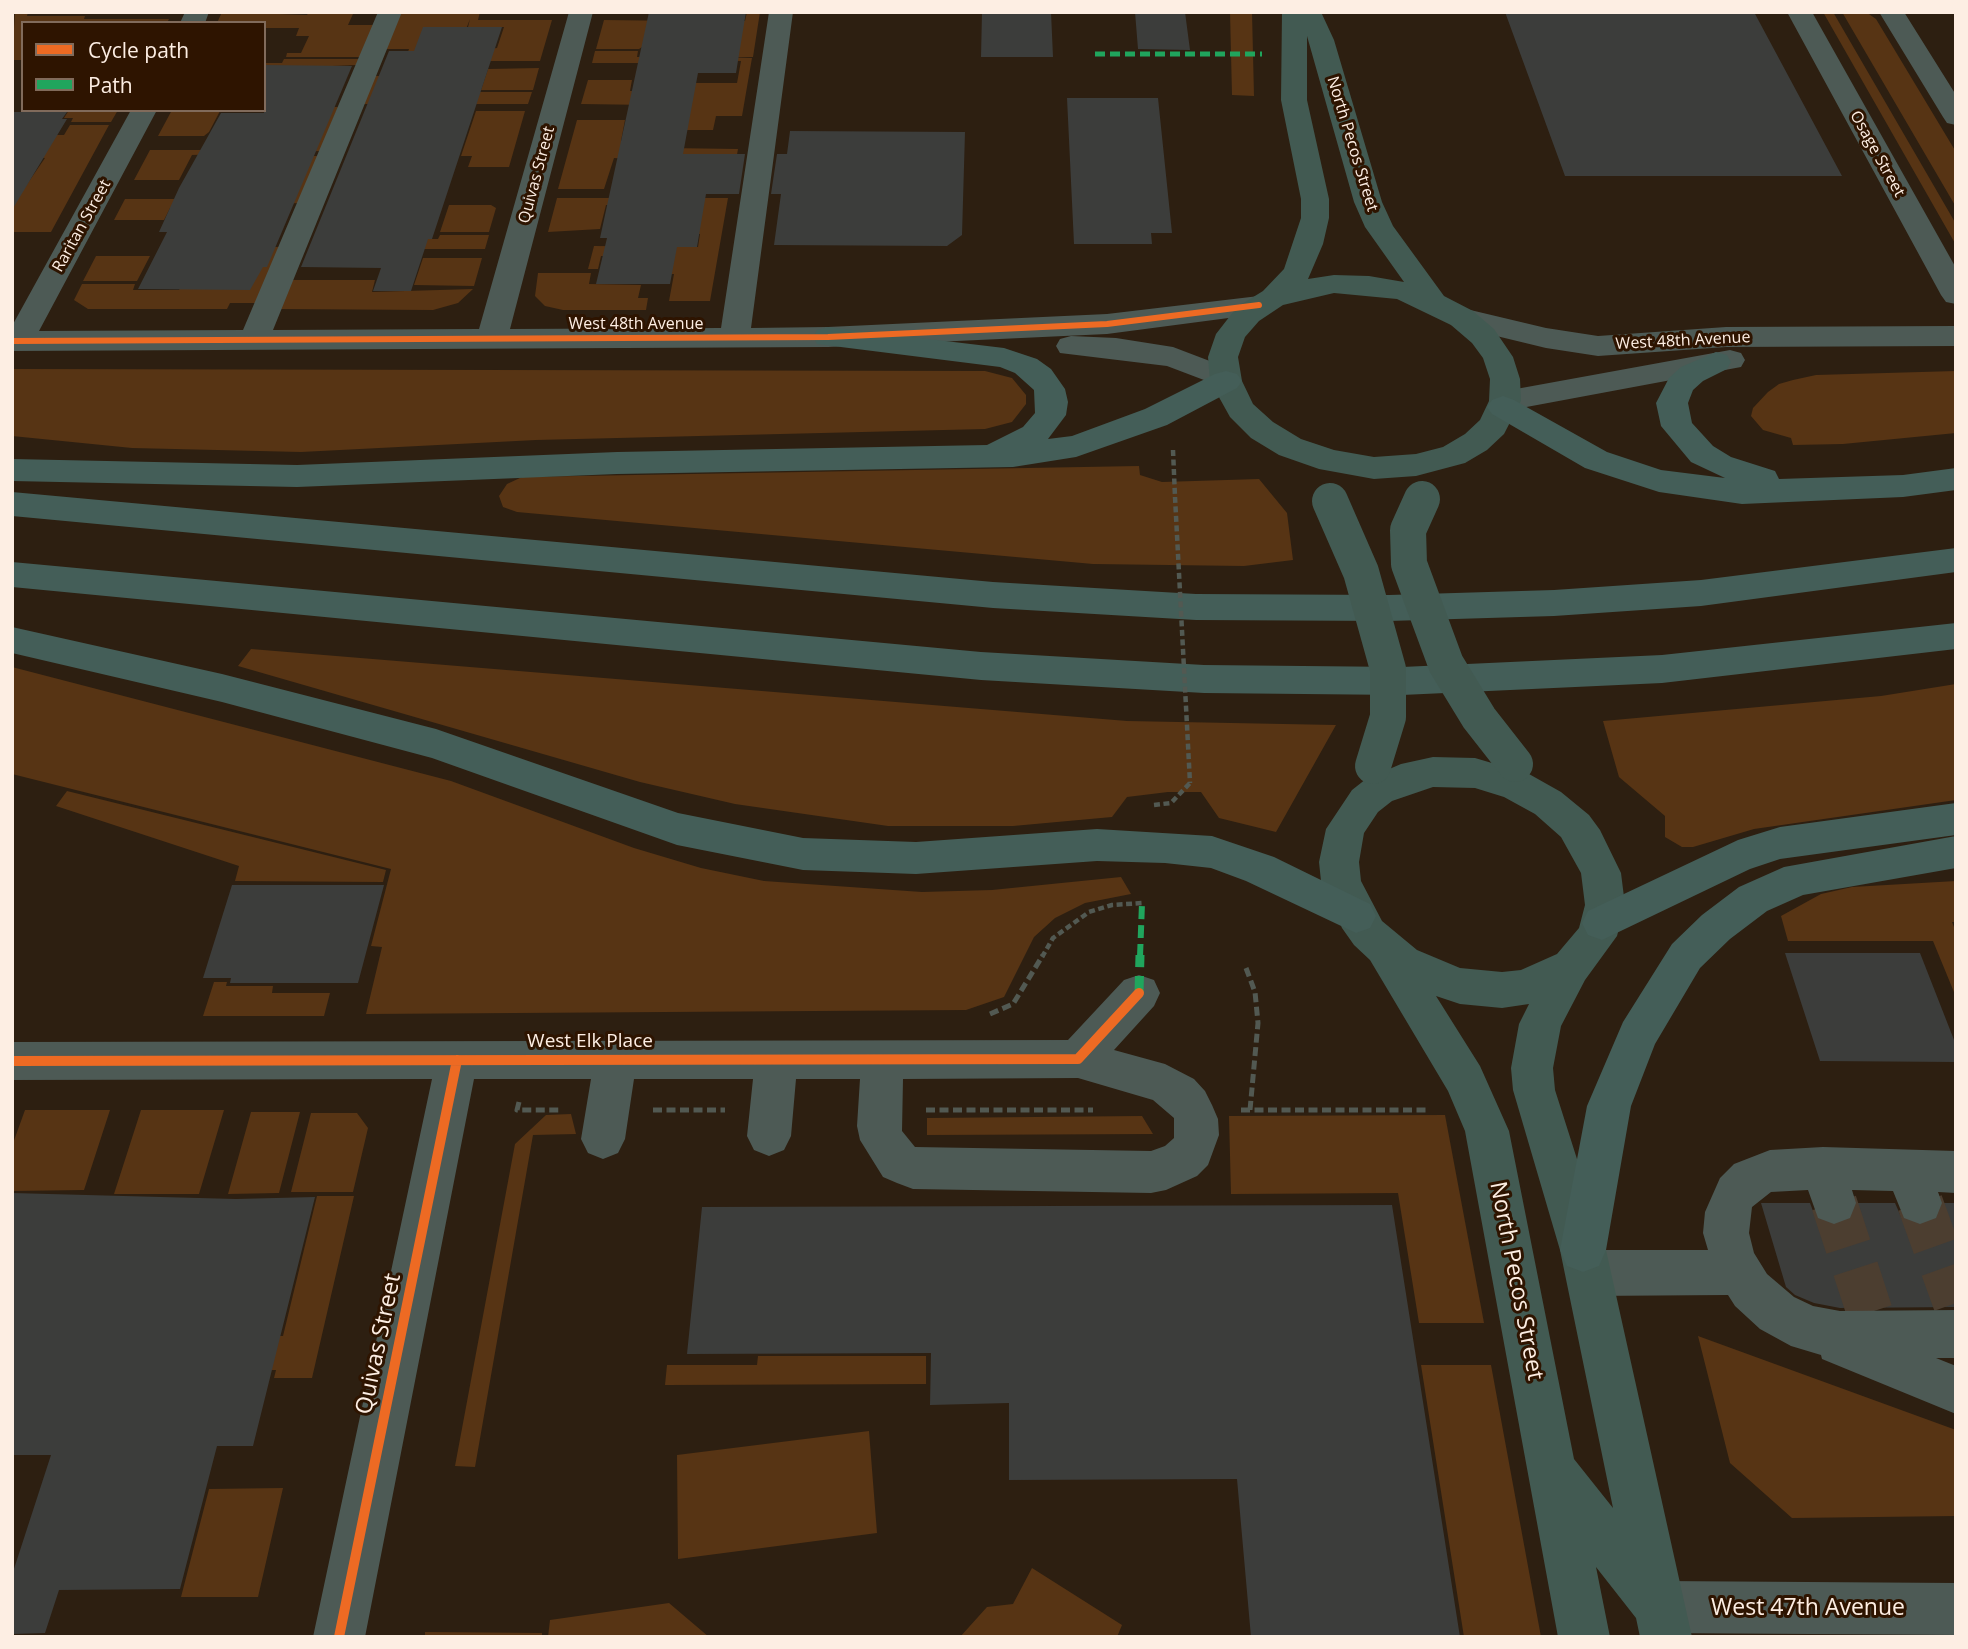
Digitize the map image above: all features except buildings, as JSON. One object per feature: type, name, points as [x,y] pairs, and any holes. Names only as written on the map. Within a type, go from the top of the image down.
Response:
[{"type":"highway","points":[[828,337],[1004,358],[1026,366],[1040,376],[1049,389],[1052,402],[1050,415],[1042,428],[1015,446],[958,456]]},
{"type":"highway","points":[[1716,362],[1692,374],[1680,385],[1672,403],[1677,426],[1687,441],[1720,465],[1802,490]]},
{"type":"highway","points":[[12,470],[297,476],[617,463],[1013,456],[1076,446],[1156,417],[1225,380]]},
{"type":"highway","points":[[1504,404],[1596,460],[1638,476],[1742,492],[1903,486],[1956,479]]},
{"type":"highway","points":[[12,504],[993,595],[1196,607],[1389,608],[1554,603],[1714,591],[1956,560]]},
{"type":"highway","points":[[12,574],[981,666],[1204,679],[1402,681],[1662,669],[1956,636]]},
{"type":"highway","points":[[12,640],[222,688],[436,744],[690,831],[803,855],[916,858],[1097,845],[1165,846],[1212,852],[1260,869],[1370,933]]},
{"type":"highway","points":[[1602,923],[1738,856],[1780,843],[1956,819]]},
{"type":"highway","points":[[1585,1261],[1608,1106],[1638,1035],[1686,956],[1716,927],[1753,899],[1798,879],[1956,852]]},
{"type":"main road","name":"North Pecos Street","points":[[1266,302],[1297,273],[1309,244],[1315,218],[1315,199],[1294,100],[1294,12]]},
{"type":"main road","name":"North Pecos Street","points":[[1308,12],[1321,40],[1368,202],[1379,227],[1434,303]]},
{"type":"main road","points":[[1334,284],[1369,285],[1403,291],[1434,303],[1462,318],[1483,336],[1498,357],[1506,379],[1504,404],[1493,426],[1476,442],[1454,455],[1416,465],[1374,468],[1330,461],[1290,447],[1262,430],[1241,411],[1225,380],[1223,357],[1231,334],[1266,302],[1302,289],[1334,284]]},
{"type":"main road","points":[[1290,447],[1329,501],[1357,561],[1388,669],[1388,717],[1354,814]]},
{"type":"main road","points":[[1454,455],[1422,499],[1408,530],[1409,564],[1446,664],[1479,718],[1515,764],[1586,841],[1601,873],[1605,889],[1602,923],[1590,947],[1571,967],[1540,1024],[1532,1069],[1534,1090],[1548,1143],[1585,1261],[1663,1622]]},
{"type":"main road","points":[[1561,813],[1516,785],[1495,777],[1454,771],[1414,775],[1396,781],[1365,801],[1345,829],[1339,862],[1346,899],[1370,933],[1421,973],[1461,986],[1502,990],[1539,984],[1571,967]]},
{"type":"main road","name":"North Pecos Street","points":[[1370,933],[1465,1080],[1487,1131],[1584,1637]]},
{"type":"main road","points":[[1552,1469],[1663,1622]]},
{"type":"street","points":[[254,340],[390,12]]},
{"type":"street","name":"Quivas Street","points":[[492,338],[581,12]]},
{"type":"street","points":[[735,337],[781,12]]},
{"type":"street","name":"Osage Street","points":[[1799,12],[1956,295]]},
{"type":"street","points":[[1891,12],[1956,117]]},
{"type":"street","name":"Raritan Street","points":[[16,341],[143,112]]},
{"type":"street","name":"West 48th Avenue","points":[[828,337],[1107,324],[1266,302]]},
{"type":"street","name":"West 48th Avenue","points":[[1462,318],[1546,338],[1598,346],[1726,337],[1956,336]]},
{"type":"street","name":"West 48th Avenue","points":[[1504,404],[1716,362],[1908,336]]},
{"type":"street","name":"West 48th Avenue","points":[[16,341],[828,337],[1116,348],[1173,358],[1225,380]]},
{"type":"street","points":[[1077,1059],[1139,993]]},
{"type":"street","name":"West Elk Place","points":[[12,1061],[1077,1059],[1165,1084],[1179,1093],[1192,1110]]},
{"type":"street","name":"Quivas Street","points":[[339,1637],[457,1060]]},
{"type":"street","points":[[605,1124],[615,1060]]},
{"type":"street","points":[[771,1123],[776,1060]]},
{"type":"street","points":[[883,1060],[879,1126],[889,1152],[900,1162],[913,1168],[1137,1172],[1167,1169],[1181,1161],[1192,1150],[1197,1135],[1192,1110]]},
{"type":"street","points":[[1956,1172],[1914,1186],[1828,1186],[1770,1171],[1750,1179],[1736,1193],[1728,1212],[1726,1233],[1739,1272],[1751,1290],[1777,1313],[1808,1329],[1956,1390]]},
{"type":"street","points":[[1585,1261],[1739,1272]]},
{"type":"street","points":[[1808,1329],[1840,1335],[1873,1324],[1956,1334]]},
{"type":"street","name":"West 47th Avenue","points":[[1663,1622],[1956,1609]]},
{"type":"path","points":[[1148,806],[1171,803],[1190,783],[1172,442]]},
{"type":"path","points":[[977,1017],[1013,1004],[1053,938],[1068,925],[1089,912],[1112,905],[1142,903]]},
{"type":"path","points":[[1246,968],[1255,992],[1258,1023],[1250,1110]]},
{"type":"path","points":[[517,1110],[605,1124],[771,1123]]},
{"type":"path","points":[[880,1110],[1097,1110]]},
{"type":"path","points":[[1192,1110],[1437,1110]]},
{"type":"shaded area","points":[[15,12],[28,12],[27,16],[85,16],[84,19],[169,19],[21,21],[21,60],[12,60]]},
{"type":"shaded area","points":[[222,12],[307,15],[309,12],[380,12],[353,14],[348,25],[374,25],[361,57],[286,57],[287,53],[301,53],[309,36],[296,36],[299,28],[266,28],[266,21],[218,21]]},
{"type":"shaded area","points":[[399,12],[480,12],[478,20],[552,20],[540,61],[480,61],[487,49],[497,48],[504,27],[468,27],[470,19],[454,60],[405,60],[409,49],[384,49]]},
{"type":"shaded area","points":[[747,12],[760,12],[753,57],[720,57],[752,58],[742,116],[716,116],[713,130],[663,130],[649,105],[581,104],[588,80],[632,80],[630,91],[688,91],[690,83],[737,83],[741,61],[649,60],[696,21],[745,21]]},
{"type":"shaded area","points":[[1230,12],[1252,12],[1254,96],[1232,95]]},
{"type":"shaded area","points":[[1823,12],[1833,12],[1956,224],[1956,245]]},
{"type":"shaded area","points":[[1842,12],[1866,12],[1876,19],[1956,152],[1956,207]]},
{"type":"shaded area","points":[[604,20],[683,21],[639,49],[596,49]]},
{"type":"shaded area","points":[[595,51],[638,51],[637,57],[648,57],[647,63],[592,63]]},
{"type":"shaded area","points":[[284,59],[359,59],[356,65],[266,69],[266,63],[282,63]]},
{"type":"shaded area","points":[[539,68],[533,90],[481,90],[488,69]]},
{"type":"shaded area","points":[[373,76],[404,76],[479,92],[532,92],[528,104],[362,104]]},
{"type":"shaded area","points":[[281,107],[338,107],[320,151],[192,155],[179,180],[134,180],[150,150],[261,150]]},
{"type":"shaded area","points":[[476,111],[525,111],[509,167],[468,167],[472,156],[461,156]]},
{"type":"shaded area","points":[[68,112],[117,112],[111,122],[71,122],[73,118],[64,118]]},
{"type":"shaded area","points":[[171,112],[219,112],[204,136],[158,136]]},
{"type":"shaded area","points":[[577,120],[625,120],[621,141],[668,141],[668,148],[738,149],[735,166],[614,158],[604,189],[558,189]]},
{"type":"shaded area","points":[[70,125],[109,125],[51,232],[12,232],[12,206],[45,158],[12,157],[22,135],[64,135]]},
{"type":"shaded area","points":[[273,156],[320,156],[300,203],[170,208],[164,220],[114,220],[125,199],[247,199]]},
{"type":"shaded area","points":[[557,198],[728,198],[710,301],[669,301],[674,274],[646,274],[649,256],[601,256],[598,269],[588,269],[594,246],[698,247],[700,234],[662,234],[649,205],[606,205],[600,229],[548,232]]},
{"type":"shaded area","points":[[449,205],[491,205],[496,208],[489,232],[440,232]]},
{"type":"shaded area","points":[[440,235],[489,235],[485,249],[421,249],[425,239],[438,239]]},
{"type":"shaded area","points":[[191,247],[282,247],[259,303],[230,303],[227,309],[88,309],[74,300],[82,284],[135,284],[133,290],[179,290],[196,254]]},
{"type":"shaded area","points":[[96,256],[150,256],[137,281],[83,281]]},
{"type":"shaded area","points":[[423,258],[482,258],[474,286],[414,285]]},
{"type":"shaded area","points":[[538,273],[591,273],[589,284],[641,285],[638,298],[648,298],[646,310],[563,310],[545,306],[535,296]]},
{"type":"shaded area","points":[[289,280],[375,280],[372,292],[473,289],[458,303],[433,310],[277,309]]},
{"type":"shaded area","points":[[12,369],[985,371],[1012,378],[1026,395],[1026,404],[1012,422],[985,429],[536,440],[301,452],[132,448],[12,436]]},
{"type":"shaded area","points":[[1956,371],[1956,433],[1843,444],[1793,445],[1791,438],[1763,430],[1751,416],[1753,408],[1768,392],[1779,384],[1793,380],[1816,375]]},
{"type":"shaded area","points":[[1139,466],[1140,475],[1162,482],[1259,479],[1287,513],[1293,560],[1244,566],[1093,564],[517,512],[503,507],[499,496],[507,484],[522,477]]},
{"type":"shaded area","points":[[251,649],[1127,721],[1336,725],[1276,832],[1219,818],[1201,792],[1168,792],[1127,797],[1112,817],[1013,826],[888,826],[735,804],[640,782],[238,666]]},
{"type":"shaded area","points":[[12,667],[451,781],[634,848],[701,868],[764,881],[922,892],[992,890],[1121,877],[1131,894],[1085,903],[1055,918],[1034,937],[1004,997],[966,1010],[366,1014],[382,947],[371,946],[391,869],[12,774]]},
{"type":"shaded area","points":[[1956,684],[1956,800],[1754,829],[1693,847],[1682,847],[1665,837],[1665,816],[1619,777],[1603,721],[1881,696]]},
{"type":"shaded area","points":[[67,791],[386,870],[383,882],[235,881],[239,866],[56,806]]},
{"type":"shaded area","points":[[1956,881],[1956,922],[1952,922],[1956,932],[1956,997],[1933,941],[1788,941],[1781,916],[1821,894],[1852,887]]},
{"type":"shaded area","points":[[214,982],[227,982],[226,986],[273,986],[272,993],[330,993],[324,1016],[203,1016]]},
{"type":"shaded area","points":[[25,1110],[110,1110],[84,1190],[12,1191],[12,1146]]},
{"type":"shaded area","points":[[141,1110],[224,1110],[199,1194],[114,1194]]},
{"type":"shaded area","points":[[251,1112],[300,1112],[279,1193],[228,1194]]},
{"type":"shaded area","points":[[311,1113],[357,1113],[368,1128],[353,1192],[291,1192]]},
{"type":"shaded area","points":[[571,1114],[576,1134],[533,1135],[475,1467],[455,1466],[515,1144],[546,1115]]},
{"type":"shaded area","points":[[1445,1115],[1484,1323],[1419,1323],[1398,1193],[1231,1194],[1229,1116]]},
{"type":"shaded area","points":[[1142,1116],[1153,1134],[927,1135],[927,1118]]},
{"type":"shaded area","points":[[317,1196],[354,1196],[312,1378],[274,1378],[276,1370],[198,1370],[187,1336],[283,1336]]},
{"type":"shaded area","points":[[1698,1336],[1956,1430],[1956,1516],[1792,1518],[1730,1463]]},
{"type":"shaded area","points":[[758,1356],[926,1356],[926,1384],[665,1385],[667,1365],[757,1365]]},
{"type":"shaded area","points":[[1421,1365],[1491,1365],[1541,1637],[1464,1637]]},
{"type":"shaded area","points":[[869,1431],[877,1533],[678,1559],[677,1455]]},
{"type":"shaded area","points":[[283,1488],[258,1597],[181,1597],[209,1489]]},
{"type":"shaded area","points":[[1032,1568],[1122,1625],[1117,1637],[960,1637],[987,1607],[1013,1604]]},
{"type":"shaded area","points":[[669,1603],[709,1637],[548,1637],[550,1620]]},
{"type":"shaded area","points":[[425,1632],[542,1633],[542,1637],[425,1637]]},
{"type":"tunnel","points":[[1834,1203],[1870,1313]]},
{"type":"tunnel","points":[[1920,1203],[1956,1303]]},
{"type":"marked path","points":[[1095,54],[1262,54]]},
{"type":"marked path","points":[[1139,993],[1142,903]]},
{"type":"cycle path","points":[[12,341],[828,337],[1107,324],[1259,305]]},
{"type":"cycle path","points":[[12,1061],[1078,1059],[1139,993]]},
{"type":"cycle path","points":[[339,1637],[457,1060]]}]
